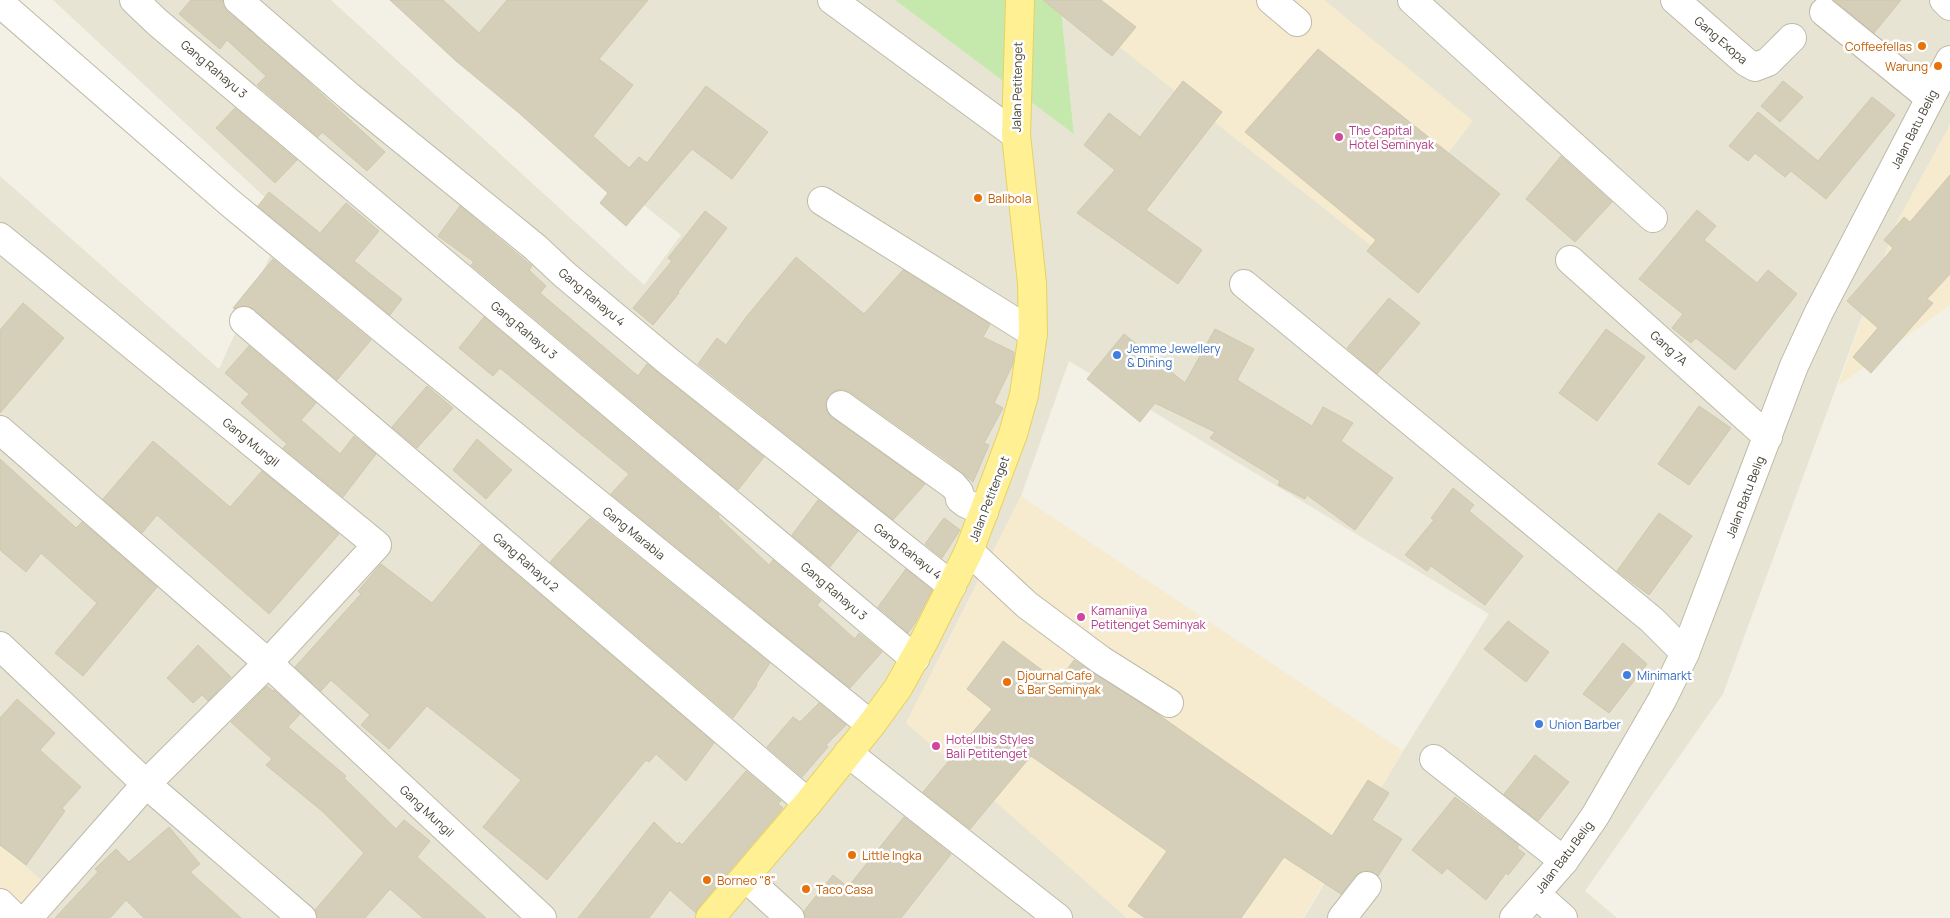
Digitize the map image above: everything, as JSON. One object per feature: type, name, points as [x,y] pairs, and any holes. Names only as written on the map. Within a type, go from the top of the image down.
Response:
[{"type":"main road","name":"Jalan Petitenget","points":[[710,918],[808,803],[871,725],[898,688],[915,659],[969,551],[1013,434],[1024,394],[1033,332],[1032,283],[1016,135],[1020,0]]},
{"type":"street","name":"Gang Rahayu 3","points":[[134,0],[915,659]]},
{"type":"street","name":"Gang Rahayu 4","points":[[238,0],[357,103],[535,247],[565,275],[668,361],[952,586]]},
{"type":"street","points":[[832,0],[1016,135]]},
{"type":"street","points":[[1271,0],[1297,22]]},
{"type":"street","points":[[1412,0],[1653,218]]},
{"type":"street","name":"Gang Exopa","points":[[1675,0],[1746,62],[1755,67],[1768,62],[1792,38]]},
{"type":"street","points":[[1944,0],[1950,6]]},
{"type":"street","name":"Gang Marabia","points":[[0,3],[230,203],[871,725]]},
{"type":"street","points":[[1824,12],[1930,98]]},
{"type":"street","name":"Jalan Batu Belig","points":[[1514,918],[1564,861],[1595,816],[1662,700],[1685,654],[1794,366],[1819,312],[1950,60]]},
{"type":"street","points":[[822,201],[1033,332]]},
{"type":"street","name":"Gang Mungil","points":[[0,238],[377,544],[268,662],[146,784],[28,918]]},
{"type":"street","name":"Gang 7A","points":[[1570,260],[1768,437]]},
{"type":"street","points":[[1244,284],[1652,620],[1685,654]]},
{"type":"street","name":"Gang Rahayu 2","points":[[244,321],[808,803]]},
{"type":"street","points":[[841,405],[952,485],[959,492],[960,499],[965,503],[984,512]]},
{"type":"street","name":"Gang Mungil","points":[[0,430],[268,662],[542,918]]},
{"type":"street","points":[[969,551],[1026,605],[1101,660],[1169,703]]},
{"type":"street","points":[[0,646],[146,784],[302,918]]},
{"type":"street","points":[[848,753],[1058,918]]},
{"type":"street","points":[[1434,759],[1564,861]]},
{"type":"street","points":[[746,878],[790,918]]},
{"type":"street","points":[[1342,918],[1367,886]]},
{"type":"street","points":[[1536,894],[1563,918]]},
{"type":"street","points":[[0,903],[15,918]]},
{"type":"shaded area","points":[[53,0],[331,0],[644,285],[681,235],[598,168],[418,0],[895,0],[1074,133],[1060,0],[1353,24],[1324,0],[1950,0],[1950,125],[1897,222],[1723,694],[1585,891],[1617,918],[1304,918],[1403,751],[1489,614],[1069,361],[1021,496],[907,722],[1127,918],[47,918],[62,899],[0,843],[0,176],[219,369],[287,218]]},
{"type":"shaded area","points":[[1060,0],[1324,0],[1473,121],[1374,248]]},
{"type":"shaded area","points":[[1950,125],[1950,305],[1838,386],[1897,222]]},
{"type":"shaded area","name":"Kamaniiya Petitenget Seminyak","points":[[1021,496],[1403,751],[1303,918],[1127,918],[906,723]]},
{"type":"shaded area","points":[[0,843],[62,899],[47,918],[0,918]]},
{"type":"green space","points":[[895,0],[1060,0],[1074,134]]},
{"type":"building","points":[[191,0],[223,0],[223,6],[228,12],[301,75],[385,152],[367,171],[322,132],[318,137],[257,85],[266,76],[227,40],[220,49],[179,14]]},
{"type":"building","points":[[390,0],[443,0],[479,33],[507,0],[648,0],[599,59],[633,85],[593,136],[629,168],[639,157],[647,163],[706,86],[768,132],[732,179],[692,149],[626,226],[600,203],[608,193],[519,113],[456,61]]},
{"type":"building","points":[[1043,0],[1101,0],[1136,27],[1112,56]]},
{"type":"building","points":[[1834,0],[1901,0],[1874,33]]},
{"type":"building","name":"The Capital Hotel Seminyak","points":[[1318,49],[1500,194],[1418,293],[1367,251],[1376,240],[1245,132]]},
{"type":"building","points":[[1183,81],[1222,112],[1146,210],[1202,250],[1178,284],[1077,213],[1115,170],[1084,145],[1109,113],[1140,137]]},
{"type":"building","points":[[1783,81],[1803,97],[1780,122],[1761,106]]},
{"type":"building","points":[[1872,97],[1895,115],[1826,199],[1791,171],[1785,177],[1755,153],[1748,161],[1729,146],[1758,112],[1818,161]]},
{"type":"building","points":[[235,108],[297,160],[275,183],[216,128]]},
{"type":"building","points":[[1561,156],[1612,202],[1575,242],[1526,199]]},
{"type":"building","points":[[1950,175],[1950,274],[1927,299],[1933,303],[1871,373],[1853,357],[1878,328],[1847,301],[1893,248],[1884,240],[1904,217],[1910,222]]},
{"type":"building","points":[[269,192],[320,233],[346,203],[379,231],[354,261],[402,299],[390,315],[258,206]]},
{"type":"building","points":[[460,206],[532,266],[529,270],[546,286],[540,293],[638,376],[647,364],[764,457],[738,490],[471,265],[474,262],[438,236]]},
{"type":"building","points":[[1697,210],[1716,226],[1704,240],[1757,283],[1768,270],[1797,294],[1735,370],[1696,338],[1691,343],[1672,328],[1683,314],[1639,279]]},
{"type":"building","points":[[705,211],[727,228],[653,325],[633,308],[672,261],[668,258]]},
{"type":"building","points":[[796,257],[864,314],[903,270],[990,324],[983,337],[1014,352],[1013,364],[994,403],[1003,408],[984,443],[989,445],[973,482],[946,460],[850,392],[842,389],[834,391],[828,396],[825,404],[827,412],[925,484],[893,520],[698,364],[717,338],[726,345],[747,316]]},
{"type":"building","points":[[273,259],[371,340],[337,380],[254,309],[246,306],[233,308]]},
{"type":"building","points":[[1389,298],[1420,323],[1377,374],[1347,348]]},
{"type":"building","points":[[23,303],[64,338],[0,413],[0,330]]},
{"type":"building","points":[[484,317],[719,515],[718,517],[769,565],[773,560],[821,601],[817,605],[855,639],[859,633],[882,652],[850,688],[611,494],[629,474],[500,368],[493,376],[459,348]]},
{"type":"building","points":[[1215,329],[1254,349],[1237,380],[1312,426],[1323,407],[1353,423],[1341,441],[1393,478],[1355,530],[1307,495],[1305,499],[1278,485],[1280,481],[1210,438],[1215,432],[1155,403],[1140,422],[1087,379],[1124,334],[1185,383]]},
{"type":"building","points":[[1606,329],[1645,357],[1597,421],[1559,393]]},
{"type":"building","points":[[249,346],[316,403],[301,420],[340,454],[354,436],[376,454],[343,497],[283,448],[287,444],[241,403],[249,394],[225,373]]},
{"type":"building","points":[[427,386],[453,408],[417,448],[392,427]]},
{"type":"building","points":[[1699,406],[1731,428],[1689,485],[1658,464]]},
{"type":"building","points":[[477,439],[512,470],[486,499],[453,470]]},
{"type":"building","points":[[153,441],[230,507],[262,471],[339,534],[269,614],[157,515],[142,533],[103,499]]},
{"type":"building","points":[[0,459],[76,528],[82,522],[157,587],[83,676],[55,653],[97,603],[41,553],[26,572],[0,550]]},
{"type":"building","points":[[1453,488],[1474,505],[1469,511],[1523,556],[1485,605],[1431,566],[1427,571],[1405,555],[1434,520],[1431,518]]},
{"type":"building","points":[[818,500],[858,531],[830,567],[792,535]]},
{"type":"building","points":[[1659,513],[1692,536],[1649,595],[1617,571]]},
{"type":"building","points":[[590,518],[770,663],[733,718],[550,562]]},
{"type":"building","points":[[944,518],[960,530],[942,558],[925,544]]},
{"type":"building","points":[[481,544],[714,743],[686,781],[656,754],[649,762],[646,760],[547,880],[483,827],[521,780],[427,706],[389,749],[361,725],[370,715],[331,680],[321,691],[295,667],[361,594],[358,591],[381,564],[432,603]]},
{"type":"building","points":[[906,569],[932,590],[908,633],[878,607]]},
{"type":"building","points":[[1508,621],[1549,652],[1526,682],[1484,649]]},
{"type":"building","points":[[1003,641],[1058,682],[1074,660],[1156,713],[1332,836],[1368,780],[1389,793],[1372,820],[1402,839],[1378,876],[1370,871],[1361,872],[1355,876],[1341,894],[1284,857],[1241,918],[1145,918],[1128,906],[1167,851],[1031,756],[970,829],[923,792],[992,709],[967,689]]},
{"type":"building","points":[[1623,643],[1647,664],[1609,713],[1583,694]]},
{"type":"building","points":[[198,645],[231,677],[208,701],[202,695],[193,703],[167,678]]},
{"type":"building","points":[[267,686],[300,714],[288,727],[346,776],[344,778],[396,829],[404,820],[430,841],[417,857],[486,918],[423,918],[390,889],[365,918],[317,918],[315,910],[364,853],[322,811],[266,765],[272,759],[231,722]]},
{"type":"building","points":[[17,699],[55,733],[40,750],[81,787],[62,808],[65,811],[26,865],[0,845],[0,718]]},
{"type":"building","points":[[819,703],[846,725],[826,745],[828,747],[802,777],[767,747],[793,717],[800,722]]},
{"type":"building","points":[[1535,755],[1569,782],[1538,821],[1504,794]]},
{"type":"building","points":[[746,771],[781,801],[778,804],[783,808],[698,908],[696,913],[670,890],[649,918],[578,918],[654,822],[677,844],[679,842],[682,845]]},
{"type":"building","points":[[1455,797],[1519,845],[1517,848],[1525,854],[1508,875],[1506,873],[1486,900],[1447,868],[1442,874],[1412,850]]},
{"type":"building","points":[[904,817],[951,854],[901,918],[805,918],[804,911],[833,875],[848,887]]},
{"type":"building","points":[[169,827],[200,864],[190,872],[241,918],[144,918],[126,900],[110,918],[55,918],[98,872],[95,869],[116,849],[129,862]]},
{"type":"place","name":"Coffeefellas","points":[[1922,46]]},
{"type":"place","name":"Warung","points":[[1938,66]]},
{"type":"place","name":"The Capital Hotel Seminyak","points":[[1339,137]]},
{"type":"place","name":"Balibola","points":[[978,198]]},
{"type":"place","name":"Jemme Jewellery & Dining","points":[[1117,355]]},
{"type":"place","name":"Kamaniiya Petitenget Seminyak","points":[[1081,617]]},
{"type":"place","name":"Minimarkt","points":[[1627,675]]},
{"type":"place","name":"Djournal Cafe & Bar Seminyak","points":[[1007,682]]},
{"type":"place","name":"Union Barber","points":[[1539,724]]},
{"type":"place","name":"Hotel Ibis Styles Bali Petitenget","points":[[936,746]]},
{"type":"place","name":"Little Ingka","points":[[852,855]]},
{"type":"place","name":"Borneo \"8\"","points":[[707,880]]},
{"type":"place","name":"Taco Casa","points":[[806,889]]}]
